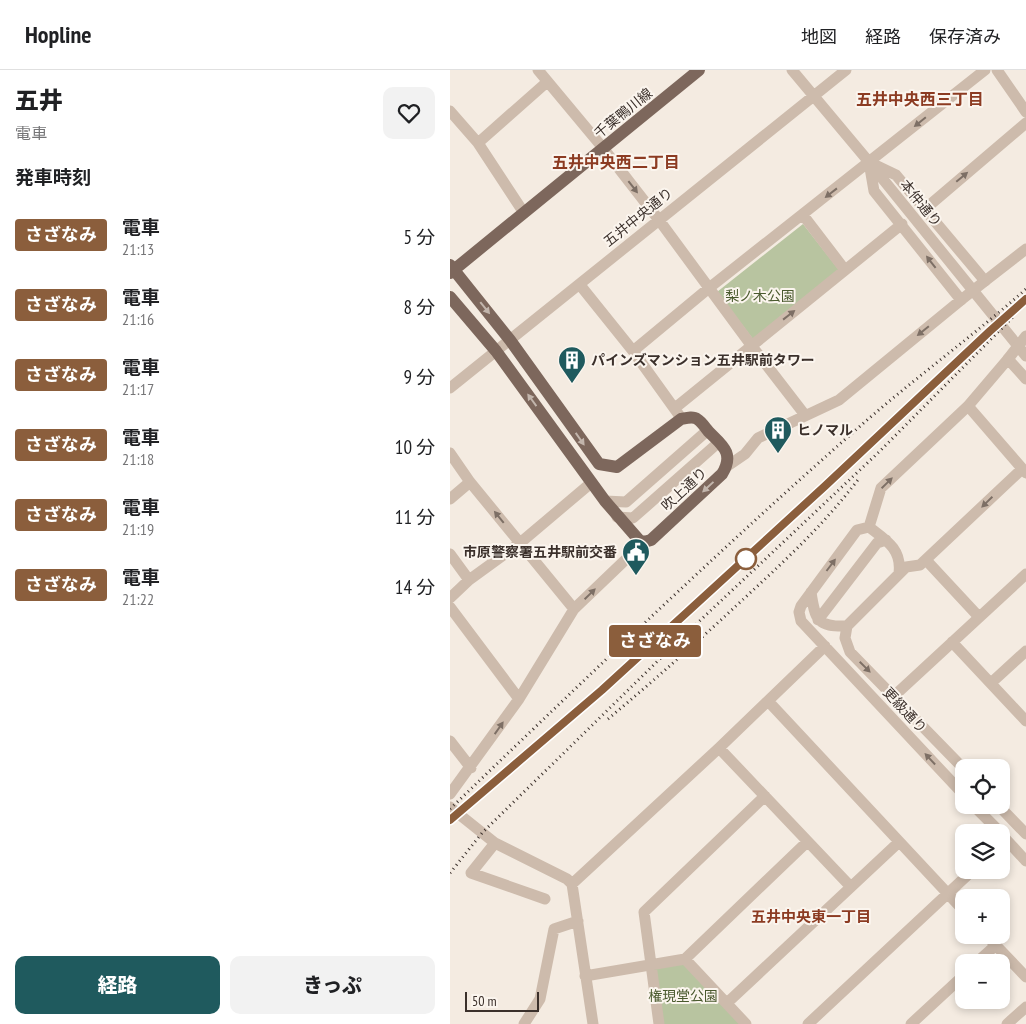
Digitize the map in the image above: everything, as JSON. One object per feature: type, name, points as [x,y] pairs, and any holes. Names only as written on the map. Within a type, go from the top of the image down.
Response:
[{"type":"main road","name":"千葉鴨川線","points":[[451,269],[524,213],[698,70]]},
{"type":"main road","points":[[451,269],[510,340],[600,464],[617,467],[678,413]]},
{"type":"main road","points":[[450,297],[496,351],[605,502],[634,536],[644,542]]},
{"type":"main road","name":"吹上通り","points":[[644,542],[651,540],[722,474],[726,467],[727,454],[720,442],[697,419],[678,413]]},
{"type":"street","points":[[538,70],[603,148],[659,220],[805,415]]},
{"type":"street","name":"本仲通り","points":[[792,70],[1026,356]]},
{"type":"street","name":"五井中央通り","points":[[450,388],[846,70]]},
{"type":"street","points":[[633,351],[709,288],[985,70]]},
{"type":"street","points":[[997,70],[1026,112]]},
{"type":"street","points":[[478,144],[547,82]]},
{"type":"street","points":[[450,111],[478,144],[524,213]]},
{"type":"street","points":[[925,209],[1026,123]]},
{"type":"street","points":[[869,162],[896,176],[985,281]]},
{"type":"street","points":[[869,162],[874,191],[961,300]]},
{"type":"street","points":[[803,215],[845,270]]},
{"type":"street","points":[[580,285],[633,351],[678,413],[751,345],[902,224]]},
{"type":"street","points":[[726,467],[745,454],[758,438],[839,400],[1026,249]]},
{"type":"street","points":[[869,527],[881,488],[968,406],[1026,336]]},
{"type":"street","points":[[1008,358],[1026,379]]},
{"type":"street","points":[[869,527],[857,530],[811,592],[814,612],[818,620],[824,624],[847,626],[899,573],[906,567],[920,565],[1024,471],[968,406]]},
{"type":"street","points":[[605,502],[626,502],[708,430]]},
{"type":"street","points":[[617,516],[633,518],[720,442]]},
{"type":"street","points":[[450,453],[470,482],[574,609]]},
{"type":"street","points":[[450,500],[470,482]]},
{"type":"street","points":[[450,598],[469,580],[520,543],[591,483]]},
{"type":"street","points":[[869,527],[886,540],[899,557],[899,573]]},
{"type":"street","points":[[818,620],[877,543],[886,540]]},
{"type":"street","points":[[450,794],[471,768],[519,699],[574,609],[644,542]]},
{"type":"street","points":[[450,554],[469,580]]},
{"type":"street","points":[[899,557],[914,561],[926,560]]},
{"type":"street","points":[[926,560],[979,617]]},
{"type":"street","points":[[894,696],[1026,574]]},
{"type":"street","name":"更級通り","points":[[811,592],[801,606],[799,616],[801,621],[955,785]]},
{"type":"street","points":[[450,606],[519,699]]},
{"type":"street","name":"更級通り","points":[[847,626],[845,638],[850,652],[955,760]]},
{"type":"street","points":[[952,642],[1026,721]]},
{"type":"street","points":[[572,884],[719,748],[825,646]]},
{"type":"street","points":[[991,683],[1026,651]]},
{"type":"street","points":[[768,701],[955,901]]},
{"type":"street","points":[[450,741],[471,768]]},
{"type":"street","points":[[719,748],[850,887]]},
{"type":"street","points":[[659,1024],[644,912],[765,796]]},
{"type":"street","points":[[450,807],[495,843],[564,878],[572,884],[593,1024]]},
{"type":"street","points":[[982,814],[991,824]]},
{"type":"street","points":[[1009,814],[1024,827],[1010,833]]},
{"type":"street","points":[[586,976],[685,958],[808,842]]},
{"type":"street","points":[[727,1003],[899,842]]},
{"type":"street","points":[[495,843],[471,873],[545,899]]},
{"type":"street","points":[[1010,845],[1026,861]]},
{"type":"street","points":[[808,1024],[964,879]]},
{"type":"street","points":[[524,1024],[540,999],[554,929],[578,921]]},
{"type":"street","points":[[986,954],[996,945],[1026,978]]},
{"type":"street","points":[[685,958],[746,1024]]},
{"type":"street","points":[[911,1024],[955,983]]},
{"type":"street","points":[[1007,1024],[1026,1007]]},
{"type":"green space","name":"梨ノ木公園","points":[[803,224],[839,270],[753,339],[717,292]]},
{"type":"green space","name":"権現堂公園","points":[[685,959],[746,1024],[659,1024],[652,965]]},
{"type":"railway","points":[[450,809],[652,616],[806,474],[879,410],[1026,289]]},
{"type":"railway","points":[[1004,319],[1026,299]]},
{"type":"railway","points":[[450,873],[482,833],[673,646],[879,452],[1013,317]]},
{"type":"railway","points":[[450,820],[602,690],[825,486],[961,358]]},
{"type":"railway","points":[[608,719],[698,641],[780,565],[822,523],[860,477]]},
{"type":"train","name":"さざなみ","points":[[450,820],[602,690],[1026,299]]},
{"type":"place","name":"パインズマンション五井駅前タワー","points":[[572,384]]},
{"type":"place","name":"ヒノマル","points":[[778,454]]},
{"type":"place","name":"市原警察署五井駅前交番","points":[[636,576]]},
{"type":"district","name":"五井中央西三丁目","points":[[920,99]]},
{"type":"district","name":"五井中央西二丁目","points":[[616,162]]},
{"type":"district","name":"五井中央東一丁目","points":[[811,916]]}]
